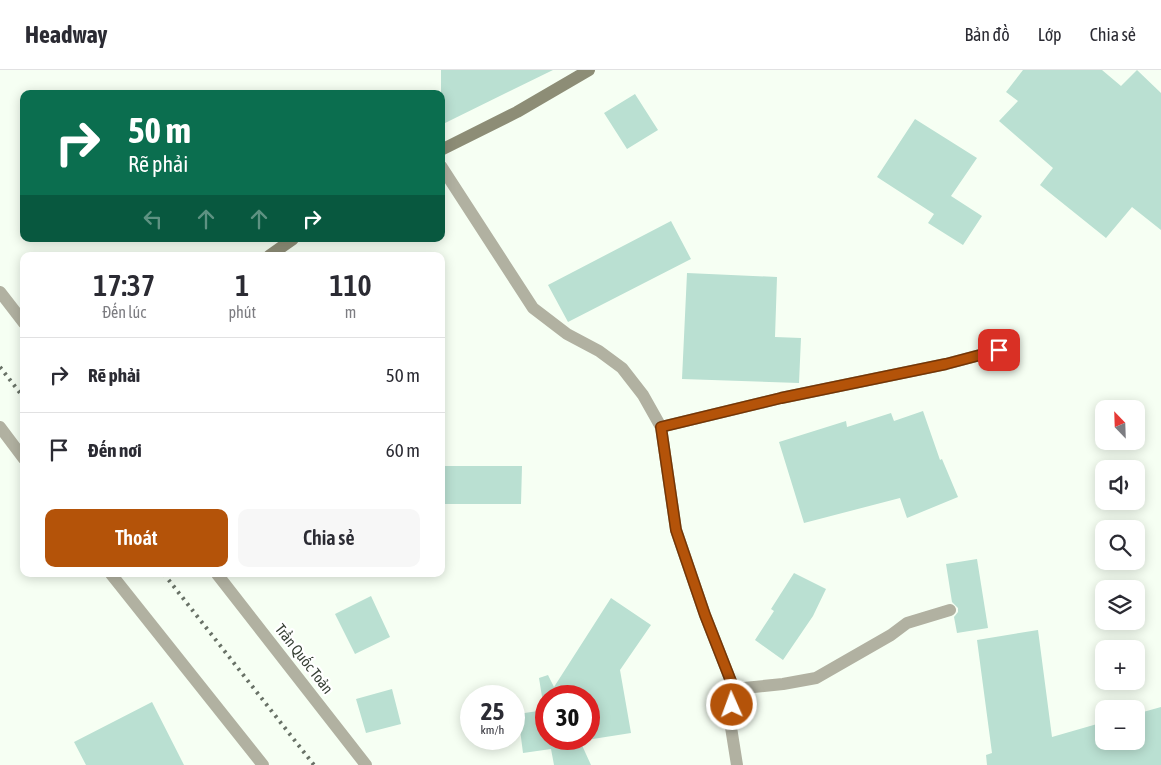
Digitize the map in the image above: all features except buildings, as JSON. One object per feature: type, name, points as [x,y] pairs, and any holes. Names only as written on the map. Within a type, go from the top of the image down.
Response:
[{"type":"street","points":[[445,148],[517,112],[589,70]]},
{"type":"street","points":[[445,172],[533,308],[568,334],[599,351],[622,368],[643,395],[661,427],[676,530],[705,615],[734,689],[730,721],[737,765]]},
{"type":"street","points":[[275,252],[289,242]]},
{"type":"street","points":[[0,292],[20,318]]},
{"type":"street","points":[[661,427],[781,398],[946,364],[999,350]]},
{"type":"street","points":[[0,427],[20,454]]},
{"type":"street","points":[[113,577],[263,765]]},
{"type":"street","name":"Trần Quốc Toản","points":[[219,577],[366,765]]},
{"type":"street","points":[[734,689],[783,684],[816,678],[891,635],[907,623],[950,610]]},
{"type":"railway","points":[[0,367],[20,393]]},
{"type":"railway","points":[[166,577],[314,765]]},
{"type":"route","points":[[732,705],[734,689],[705,615],[676,530],[661,427],[781,398],[946,364],[999,350]]}]
